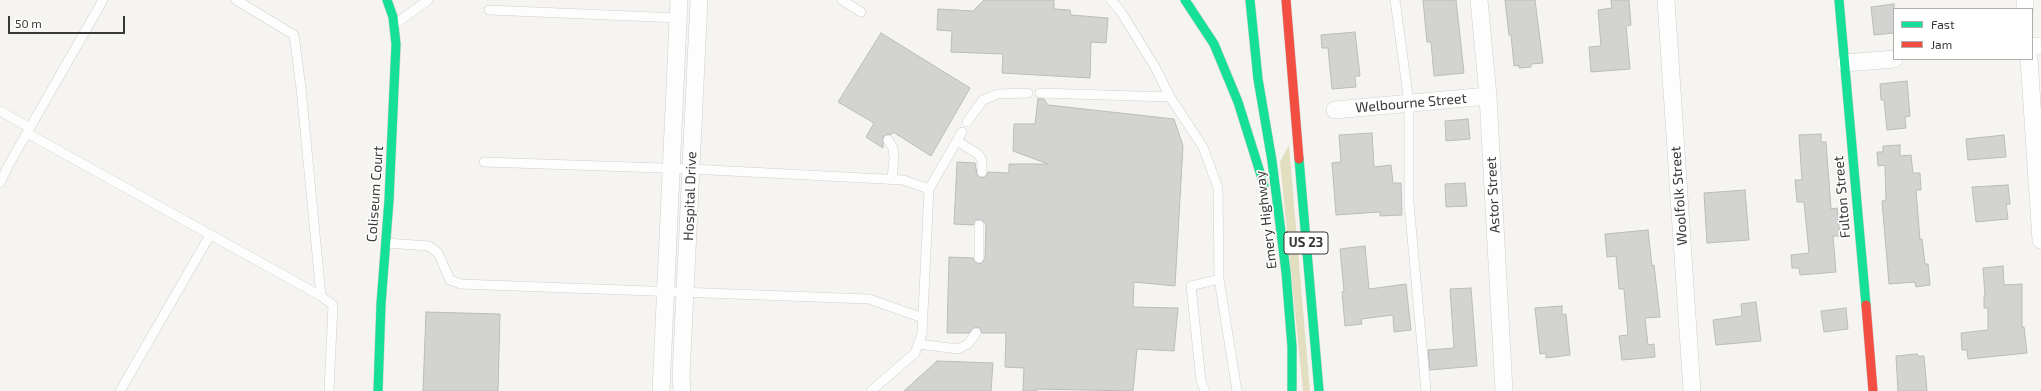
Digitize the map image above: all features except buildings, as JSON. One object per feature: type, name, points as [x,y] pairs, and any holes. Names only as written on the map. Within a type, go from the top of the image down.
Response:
[{"type":"main road","name":"Coliseum Court","points":[[378,391],[381,304],[386,242],[396,44],[394,25],[387,0]]},
{"type":"main road","points":[[1184,0],[1214,44],[1238,102],[1255,152],[1286,272]]},
{"type":"main road","name":"Emery Highway","points":[[1250,0],[1258,79],[1272,161],[1286,272],[1292,347],[1292,391]]},
{"type":"main road","points":[[1276,0],[1288,17]]},
{"type":"main road","name":"US 23","points":[[1286,0],[1319,391]]},
{"type":"main road","name":"Fulton Street","points":[[1839,0],[1873,391]]},
{"type":"street","name":"Hospital Drive","points":[[661,391],[679,0]]},
{"type":"street","name":"Hospital Drive","points":[[682,391],[699,0]]},
{"type":"street","name":"Astor Street","points":[[1479,0],[1488,96],[1504,391]]},
{"type":"street","name":"Woolfolk Street","points":[[1666,0],[1692,391]]},
{"type":"street","points":[[1845,63],[1893,59]]},
{"type":"street","points":[[2029,60],[2041,240]]},
{"type":"street","name":"Welbourne Street","points":[[1335,110],[1488,96]]},
{"type":"lane","points":[[0,183],[102,0]]},
{"type":"lane","points":[[236,0],[294,35],[301,88],[321,296]]},
{"type":"lane","points":[[394,25],[428,0]]},
{"type":"lane","points":[[842,0],[861,12]]},
{"type":"lane","points":[[1110,0],[1121,12],[1155,67],[1170,97],[1203,147],[1218,188],[1218,279],[1237,391]]},
{"type":"lane","points":[[1395,0],[1410,103],[1409,203],[1426,391]]},
{"type":"lane","points":[[489,10],[678,18]]},
{"type":"lane","points":[[1040,92],[1170,97]]},
{"type":"lane","points":[[968,122],[983,100],[998,94],[1028,93]]},
{"type":"lane","points":[[0,111],[28,131],[210,235],[321,296],[333,305],[329,391]]},
{"type":"lane","points":[[871,391],[915,353],[922,334],[929,189],[962,132]]},
{"type":"lane","points":[[888,140],[893,148],[894,158],[892,179]]},
{"type":"lane","points":[[957,142],[978,154],[982,160],[982,172]]},
{"type":"lane","points":[[484,162],[671,168],[892,179],[903,180],[929,189]]},
{"type":"lane","points":[[979,225],[979,258]]},
{"type":"lane","points":[[120,391],[210,235]]},
{"type":"lane","points":[[386,242],[429,246],[438,253],[450,280],[461,284],[665,290],[869,299],[923,318]]},
{"type":"lane","points":[[1206,391],[1201,381],[1191,286],[1218,279]]},
{"type":"lane","points":[[918,344],[958,349],[968,344],[976,333]]},
{"type":"shaded area","points":[[1289,145],[1310,391],[1303,391],[1280,162]]},
{"type":"traffic: fast","points":[[378,391],[381,304],[389,200],[396,44],[393,17],[387,0]]},
{"type":"traffic: fast","points":[[1185,0],[1214,44],[1238,102],[1264,185]]},
{"type":"traffic: fast","points":[[1250,0],[1258,79],[1272,161],[1286,272],[1292,347],[1292,391]]},
{"type":"traffic: fast","points":[[1839,0],[1866,305]]},
{"type":"traffic: fast","points":[[1299,159],[1319,391]]},
{"type":"traffic: jam","points":[[1286,0],[1299,159]]},
{"type":"traffic: jam","points":[[1866,305],[1873,391]]}]
